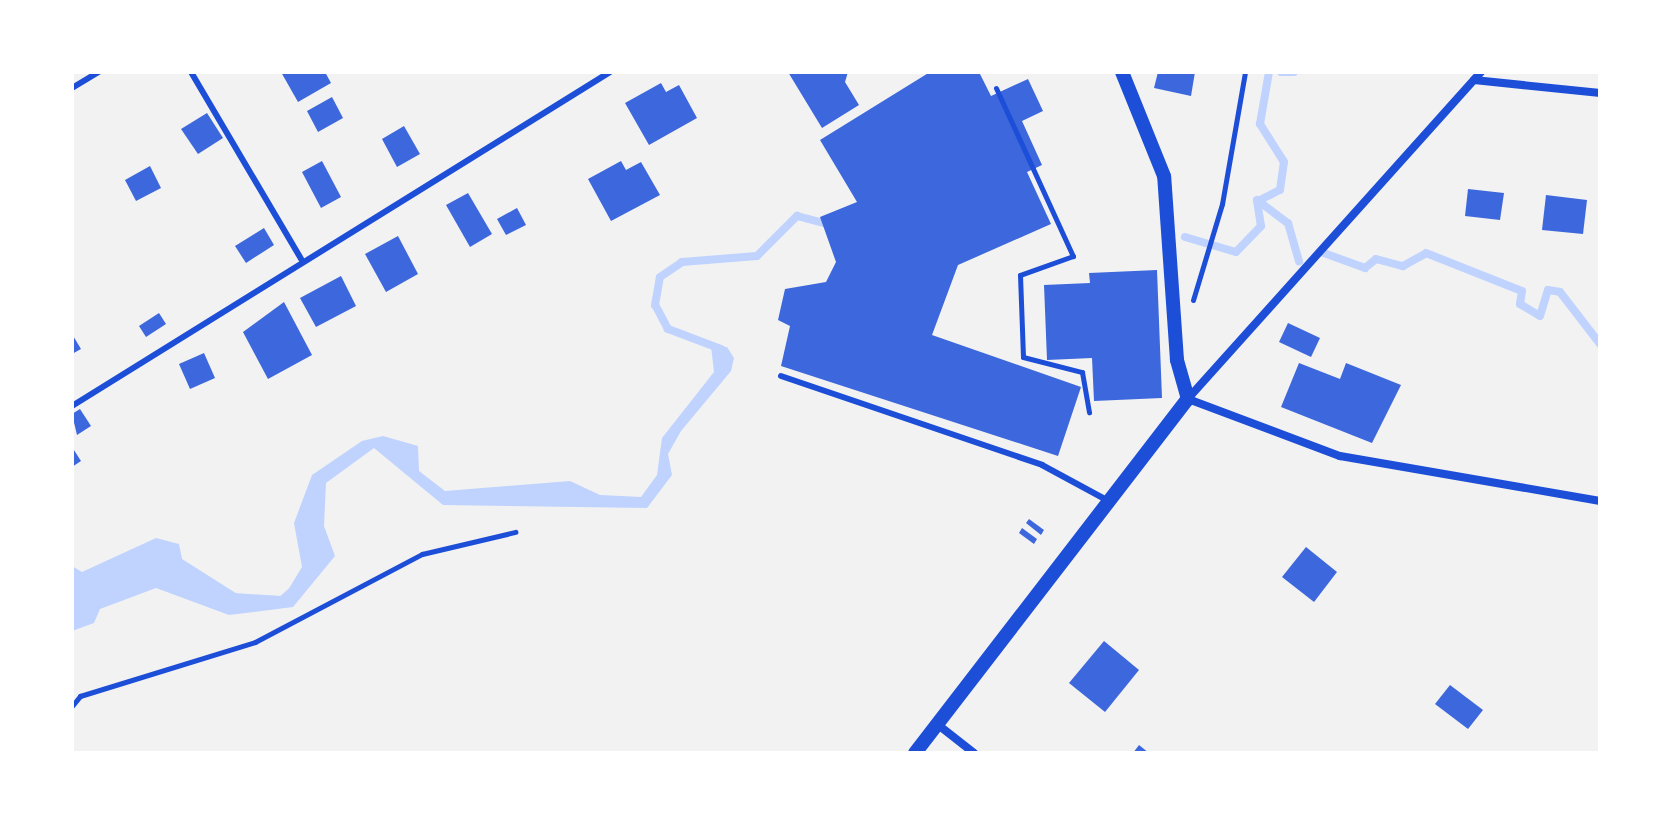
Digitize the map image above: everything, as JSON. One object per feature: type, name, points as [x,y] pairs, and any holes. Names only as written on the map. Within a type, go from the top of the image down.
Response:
[{"type":"street","points":[[1122,72],[1164,176],[1177,360],[1188,399]]},
{"type":"street","points":[[915,753],[1105,499],[1188,399],[1481,72]]},
{"type":"street","points":[[1474,80],[1600,93]]},
{"type":"street","points":[[1188,399],[1340,456],[1600,501]]},
{"type":"street","points":[[937,724],[974,753]]},
{"type":"lane","points":[[72,88],[99,72]]},
{"type":"lane","points":[[191,72],[301,259]]},
{"type":"lane","points":[[72,406],[301,259],[610,72]]},
{"type":"lane","points":[[781,376],[1042,465],[1105,499]]},
{"type":"path","points":[[1209,252],[1245,72]]},
{"type":"path","points":[[996,88],[1073,256],[1020,275],[1023,357],[1082,372],[1089,412]]},
{"type":"path","points":[[72,706],[80,696],[255,642],[422,554],[515,532]]},
{"type":"water","points":[[711,346],[727,347],[734,358],[731,371],[681,431],[668,454],[672,475],[647,508],[443,505],[374,448],[326,483],[324,526],[335,556],[293,607],[229,615],[156,588],[100,609],[94,623],[72,631],[72,566],[82,572],[156,538],[179,544],[182,559],[242,597],[282,600],[302,567],[294,523],[312,475],[362,441],[383,436],[418,446],[419,471],[445,491],[570,481],[600,495],[641,497],[657,475],[662,438],[714,372]]},
{"type":"building","points":[[281,72],[325,72],[331,83],[298,102]]},
{"type":"building","points":[[788,72],[848,72],[845,82],[859,105],[822,128]]},
{"type":"building","points":[[930,72],[979,72],[991,96],[1028,79],[1043,111],[1022,121],[1042,165],[1027,172],[1051,224],[958,265],[932,335],[1081,387],[1058,456],[781,366],[790,326],[778,320],[785,289],[826,282],[836,262],[820,217],[857,202],[820,140]]},
{"type":"building","points":[[1158,72],[1195,72],[1191,96],[1154,88]]},
{"type":"building","points":[[661,83],[666,92],[679,85],[697,118],[649,145],[625,103]]},
{"type":"building","points":[[332,97],[343,118],[318,132],[307,111]]},
{"type":"building","points":[[207,113],[223,138],[198,154],[181,129]]},
{"type":"building","points":[[404,126],[420,154],[397,167],[382,139]]},
{"type":"building","points":[[322,161],[341,197],[321,208],[302,172]]},
{"type":"building","points":[[621,161],[626,170],[641,162],[660,195],[611,221],[588,179]]},
{"type":"building","points":[[150,166],[161,188],[136,201],[125,180]]},
{"type":"building","points":[[1468,189],[1504,193],[1500,220],[1465,216]]},
{"type":"building","points":[[468,193],[492,234],[470,247],[446,205]]},
{"type":"building","points":[[1546,195],[1587,200],[1583,234],[1542,230]]},
{"type":"building","points":[[517,208],[526,225],[506,235],[497,219]]},
{"type":"building","points":[[264,228],[274,245],[246,263],[235,246]]},
{"type":"building","points":[[398,236],[418,274],[386,292],[365,254]]},
{"type":"building","points":[[1157,270],[1162,398],[1094,401],[1092,358],[1047,360],[1044,285],[1090,283],[1089,273]]},
{"type":"building","points":[[341,276],[356,306],[316,327],[300,298]]},
{"type":"building","points":[[284,302],[312,355],[268,379],[243,332]]},
{"type":"building","points":[[159,313],[166,324],[146,337],[139,326]]},
{"type":"building","points":[[1288,323],[1320,338],[1311,357],[1279,342]]},
{"type":"building","points":[[72,334],[81,349],[72,354]]},
{"type":"building","points":[[204,353],[215,378],[190,389],[179,364]]},
{"type":"building","points":[[1299,363],[1340,379],[1346,363],[1401,385],[1372,443],[1281,407]]},
{"type":"building","points":[[80,409],[91,426],[77,435],[72,414]]},
{"type":"building","points":[[72,447],[81,461],[72,467]]},
{"type":"building","points":[[1029,519],[1044,530],[1041,535],[1026,523]]},
{"type":"building","points":[[1022,528],[1037,539],[1034,544],[1019,533]]},
{"type":"building","points":[[1306,547],[1337,572],[1314,602],[1282,577]]},
{"type":"building","points":[[1104,641],[1139,670],[1105,712],[1069,683]]},
{"type":"building","points":[[1450,685],[1483,710],[1468,729],[1435,704]]},
{"type":"building","points":[[1139,745],[1149,753],[1133,753]]},
{"type":"waterway","points":[[1260,200],[1280,190],[1284,162],[1260,124],[1269,72]]},
{"type":"waterway","points":[[1281,72],[1294,72]]},
{"type":"waterway","points":[[1185,237],[1236,252],[1261,226],[1257,200],[1288,223],[1299,261]]},
{"type":"waterway","points":[[721,349],[668,329],[655,305],[660,277],[682,262],[757,256],[797,216],[823,223]]},
{"type":"waterway","points":[[1321,252],[1365,268],[1376,259],[1403,266],[1426,253],[1522,291],[1520,304],[1540,316],[1548,290],[1560,292],[1600,344]]},
{"type":"waterway","points":[[234,597],[282,600],[304,580]]}]
